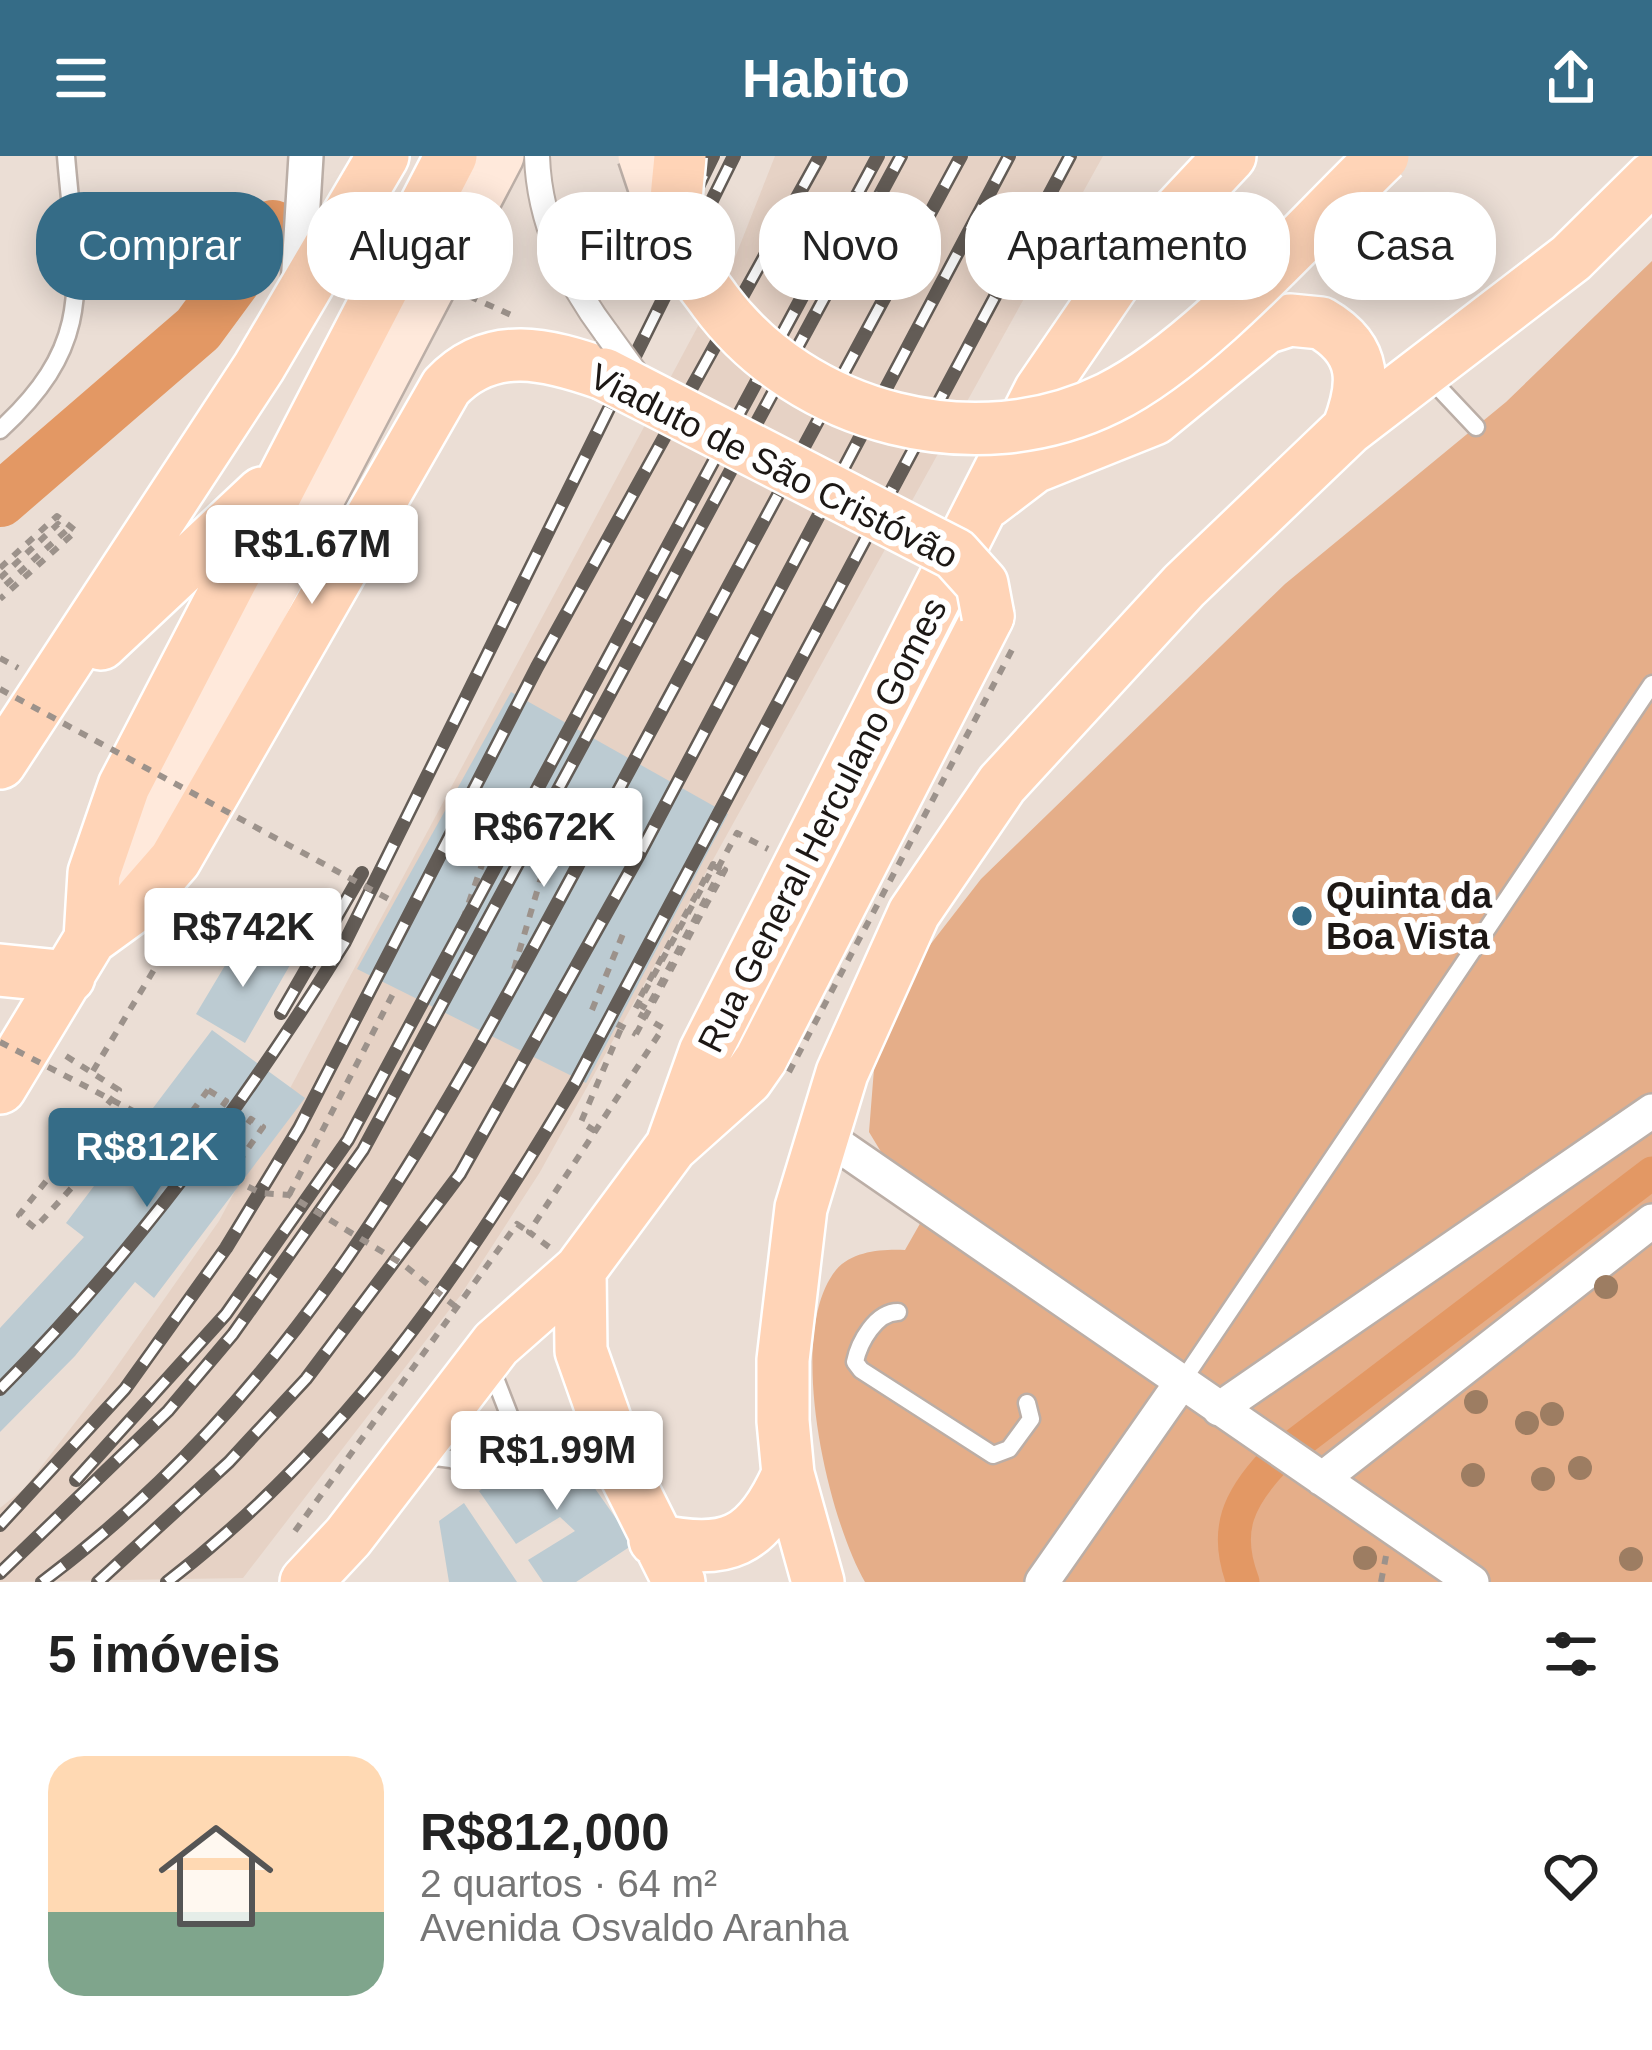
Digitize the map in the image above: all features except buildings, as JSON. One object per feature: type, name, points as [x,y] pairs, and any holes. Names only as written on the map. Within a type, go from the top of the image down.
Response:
[{"type":"main road","points":[[0,764],[297,301],[382,156]]},
{"type":"main road","points":[[80,958],[94,873],[124,786],[451,156]]},
{"type":"main road","points":[[0,1088],[16,1039],[80,958],[501,156]]},
{"type":"main road","points":[[641,156],[653,192]]},
{"type":"main road","points":[[680,156],[680,192]]},
{"type":"main road","name":"Rua General Herculano Gomes","points":[[671,1147],[705,1052],[1070,340],[1144,245],[1229,156]]},
{"type":"main road","points":[[716,300],[739,332],[797,379],[842,402],[902,421],[1015,426],[1083,410],[1135,384],[1200,332],[1383,156]]},
{"type":"main road","points":[[818,1582],[788,1474],[783,1360],[801,1208],[842,1073],[891,957],[964,834],[1054,723],[1155,616],[1348,429],[1421,368],[1571,258],[1635,195],[1634,156]]},
{"type":"main road","points":[[984,505],[1034,467],[1154,419],[1243,342],[1278,322],[1322,323],[1360,362],[1362,390],[1348,429]]},
{"type":"main road","name":"Viaduto de São Cristóvão","points":[[80,958],[134,908],[175,860],[446,387],[472,363],[507,354],[605,354],[652,396],[955,554],[975,572],[986,598],[981,635],[766,1070]]},
{"type":"main road","points":[[52,688],[297,459]]},
{"type":"main road","points":[[0,970],[80,958]]},
{"type":"main road","points":[[298,1560],[411,1455],[487,1356],[580,1270],[671,1147],[766,1070]]},
{"type":"main road","points":[[580,1270],[581,1351],[657,1553],[728,1546],[761,1520],[788,1474]]},
{"type":"street","points":[[297,301],[307,156]]},
{"type":"street","points":[[537,156],[540,197],[564,268],[605,354]]},
{"type":"street","points":[[1219,1409],[1652,1111]]},
{"type":"street","points":[[824,1135],[1472,1582]]},
{"type":"street","points":[[1310,1471],[1652,1221]]},
{"type":"street","points":[[1042,1582],[1181,1383]]},
{"type":"lane","points":[[0,430],[50,378],[70,339],[75,259],[66,156]]},
{"type":"lane","points":[[1421,368],[1476,427]]},
{"type":"lane","points":[[1181,1383],[1652,684]]},
{"type":"lane","points":[[898,1312],[879,1318],[858,1350],[855,1362],[861,1370],[993,1455],[1009,1449],[1031,1419],[1027,1402]]},
{"type":"lane","points":[[487,1356],[526,1458]]},
{"type":"lane","points":[[411,1455],[451,1459],[498,1478]]},
{"type":"path","points":[[478,300],[515,317]]},
{"type":"path","points":[[0,568],[57,516],[76,531],[0,599]]},
{"type":"path","points":[[0,578],[58,524],[66,531],[0,590]]},
{"type":"path","points":[[766,1070],[1022,631]]},
{"type":"path","points":[[0,688],[394,902]]},
{"type":"path","points":[[595,1131],[581,1122],[620,1025],[636,1034],[725,870],[713,863],[637,1003],[646,1009],[720,869],[731,846]]},
{"type":"path","points":[[457,937],[488,848]]},
{"type":"path","points":[[529,1232],[663,1028],[634,1011],[714,866],[720,869]]},
{"type":"path","points":[[514,969],[541,878]]},
{"type":"path","points":[[93,1071],[197,897]]},
{"type":"path","points":[[592,1010],[625,929]]},
{"type":"path","points":[[289,1195],[396,988]]},
{"type":"path","points":[[16,1039],[93,1071],[119,1090],[19,1215],[35,1228],[139,1114]]},
{"type":"path","points":[[16,1039],[139,1114],[227,1177],[261,1192],[289,1195],[404,1265],[456,1307]]},
{"type":"path","points":[[160,1155],[208,1090],[226,1101],[190,1150]]},
{"type":"path","points":[[206,1181],[251,1119],[263,1126],[227,1177]]},
{"type":"path","points":[[298,1560],[456,1307],[517,1224],[580,1270]]},
{"type":"shaded area","points":[[775,156],[1103,156],[1083,192],[965,192],[965,300],[1023,300],[540,1172],[460,1296],[243,1578],[0,1582],[0,1508],[25,1488],[106,1382],[219,1221],[712,300],[735,300],[735,257],[759,197],[759,300],[941,300],[941,192],[761,192]]},
{"type":"shaded area","name":"Quinta da Boa Vista","points":[[1652,261],[1652,1582],[865,1582],[837,1514],[826,1471],[817,1425],[814,1336],[821,1299],[836,1270],[859,1255],[905,1250],[930,1206],[892,1170],[869,1132],[874,1069],[923,954],[981,879],[1285,584],[1506,402]]},
{"type":"waterway","points":[[0,500],[198,329],[219,300]]},
{"type":"waterway","points":[[1243,1582],[1234,1546],[1238,1516],[1252,1488],[1274,1461],[1652,1173]]},
{"type":"railway","points":[[695,192],[713,156]]},
{"type":"railway","points":[[0,1389],[142,1231],[268,1060],[345,942],[734,156]]},
{"type":"railway","points":[[0,1525],[125,1389],[226,1248],[299,1128],[537,667],[820,156]]},
{"type":"railway","points":[[76,1480],[226,1314],[348,1140],[878,156]]},
{"type":"railway","points":[[0,1573],[168,1411],[233,1334],[363,1150],[901,156]]},
{"type":"railway","points":[[42,1582],[138,1502],[224,1415],[300,1323],[370,1225],[494,1019],[961,156]]},
{"type":"railway","points":[[98,1582],[229,1462],[306,1379],[460,1174],[640,853],[1009,156]]},
{"type":"railway","points":[[167,1582],[231,1530],[344,1414],[444,1288],[533,1153],[575,1083],[1070,156]]},
{"type":"railway","points":[[281,1013],[362,873]]},
{"type":"place","name":"Quinta da Boa Vista","points":[[1302,916]]}]
